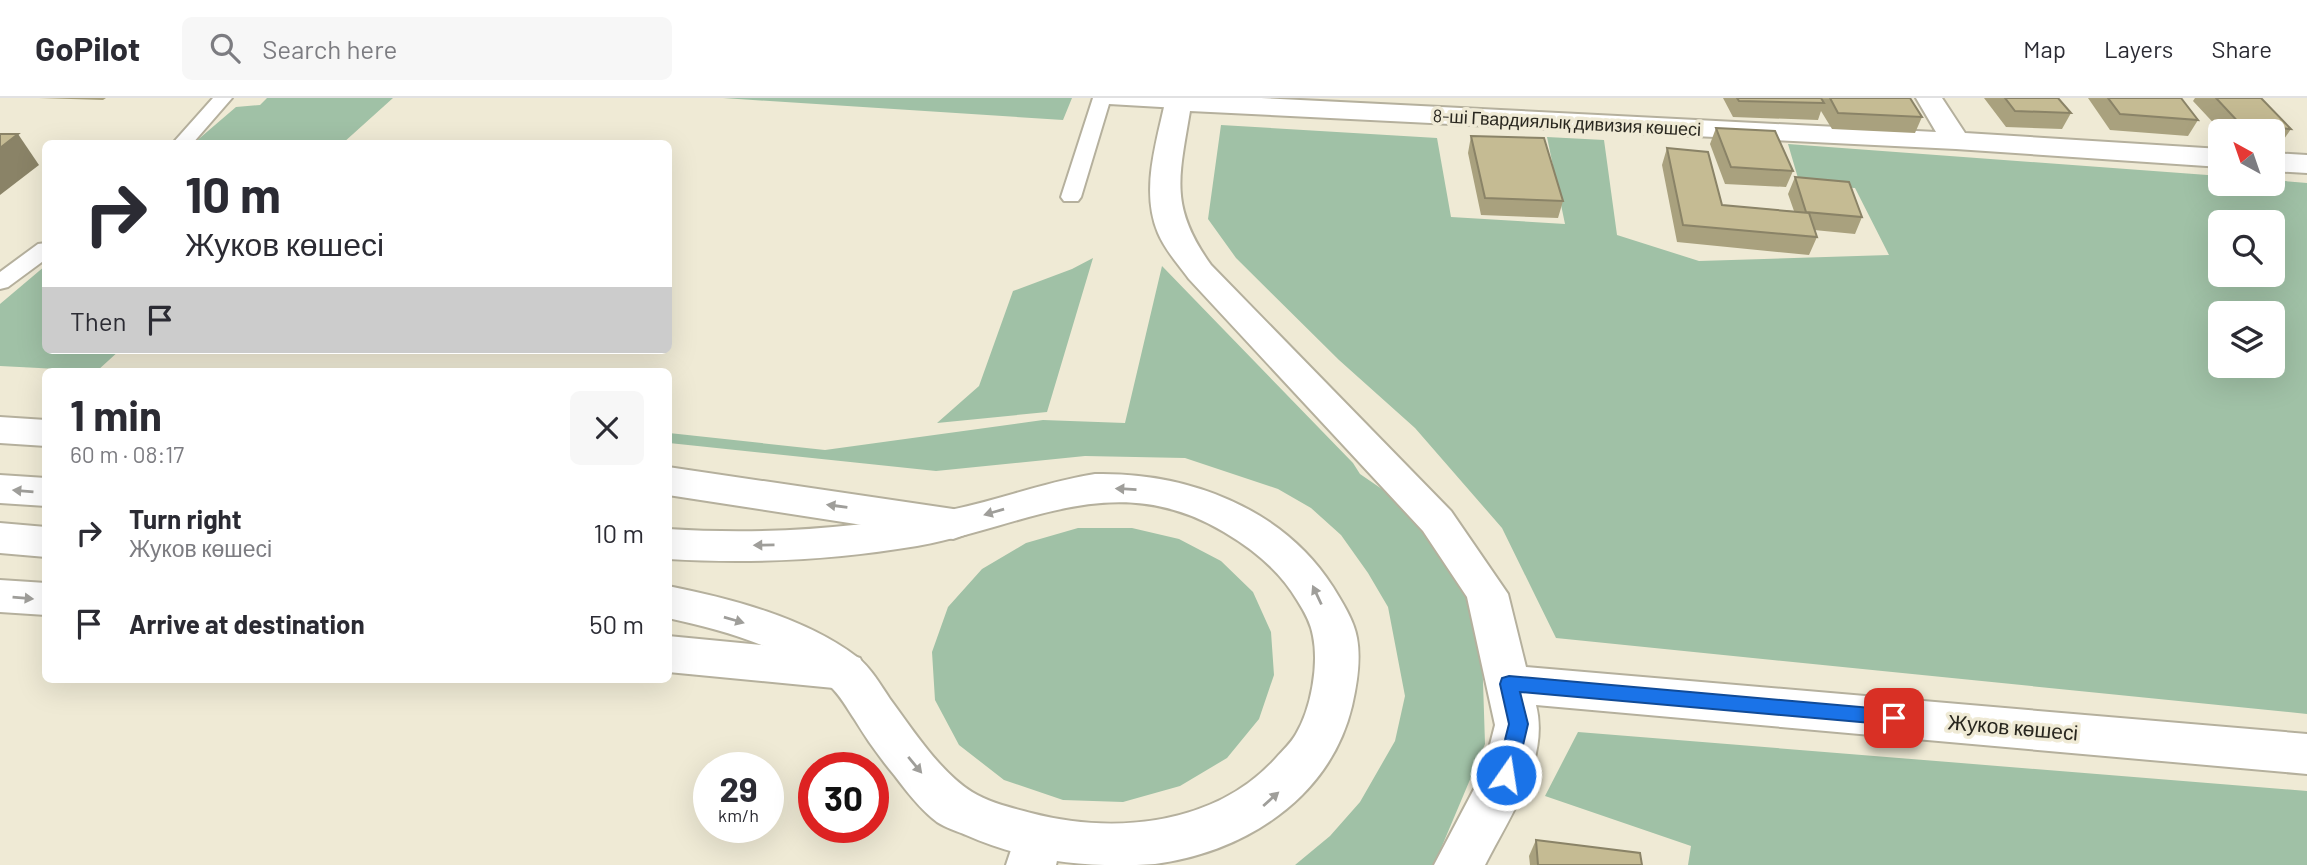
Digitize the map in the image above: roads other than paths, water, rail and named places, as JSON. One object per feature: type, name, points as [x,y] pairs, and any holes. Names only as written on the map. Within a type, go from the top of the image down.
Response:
[{"type":"street","points":[[1929,98],[1956,141]]},
{"type":"street","points":[[1179,100],[1166,155],[1165,195],[1173,232],[1200,272],[1437,521],[1487,594],[1518,724],[1506,775],[1459,865]]},
{"type":"street","name":"8-ші Гвардиялық дивизия көшесі","points":[[1179,100],[1956,141],[2208,157]]},
{"type":"street","points":[[2286,163],[2307,164]]},
{"type":"street","points":[[0,430],[42,433]]},
{"type":"street","points":[[672,482],[953,524]]},
{"type":"street","points":[[672,544],[701,547],[817,544],[953,524],[1035,500],[1098,488],[1152,490],[1180,497],[1216,510],[1252,529],[1283,553],[1311,581],[1335,636],[1329,710],[1316,744],[1295,777],[1263,806],[1213,835],[1180,848],[1132,857],[1033,856],[954,806],[902,749],[844,671],[785,635],[672,603]]},
{"type":"street","points":[[0,489],[42,492]]},
{"type":"street","points":[[0,538],[42,542]]},
{"type":"street","points":[[0,596],[42,599]]},
{"type":"street","points":[[672,654],[844,671]]},
{"type":"street","name":"Жуков көшесі","points":[[1509,684],[2307,754]]},
{"type":"lane","points":[[185,140],[223,98]]},
{"type":"lane","points":[[1071,197],[1102,98],[1179,100]]},
{"type":"lane","points":[[0,282],[42,252]]}]
